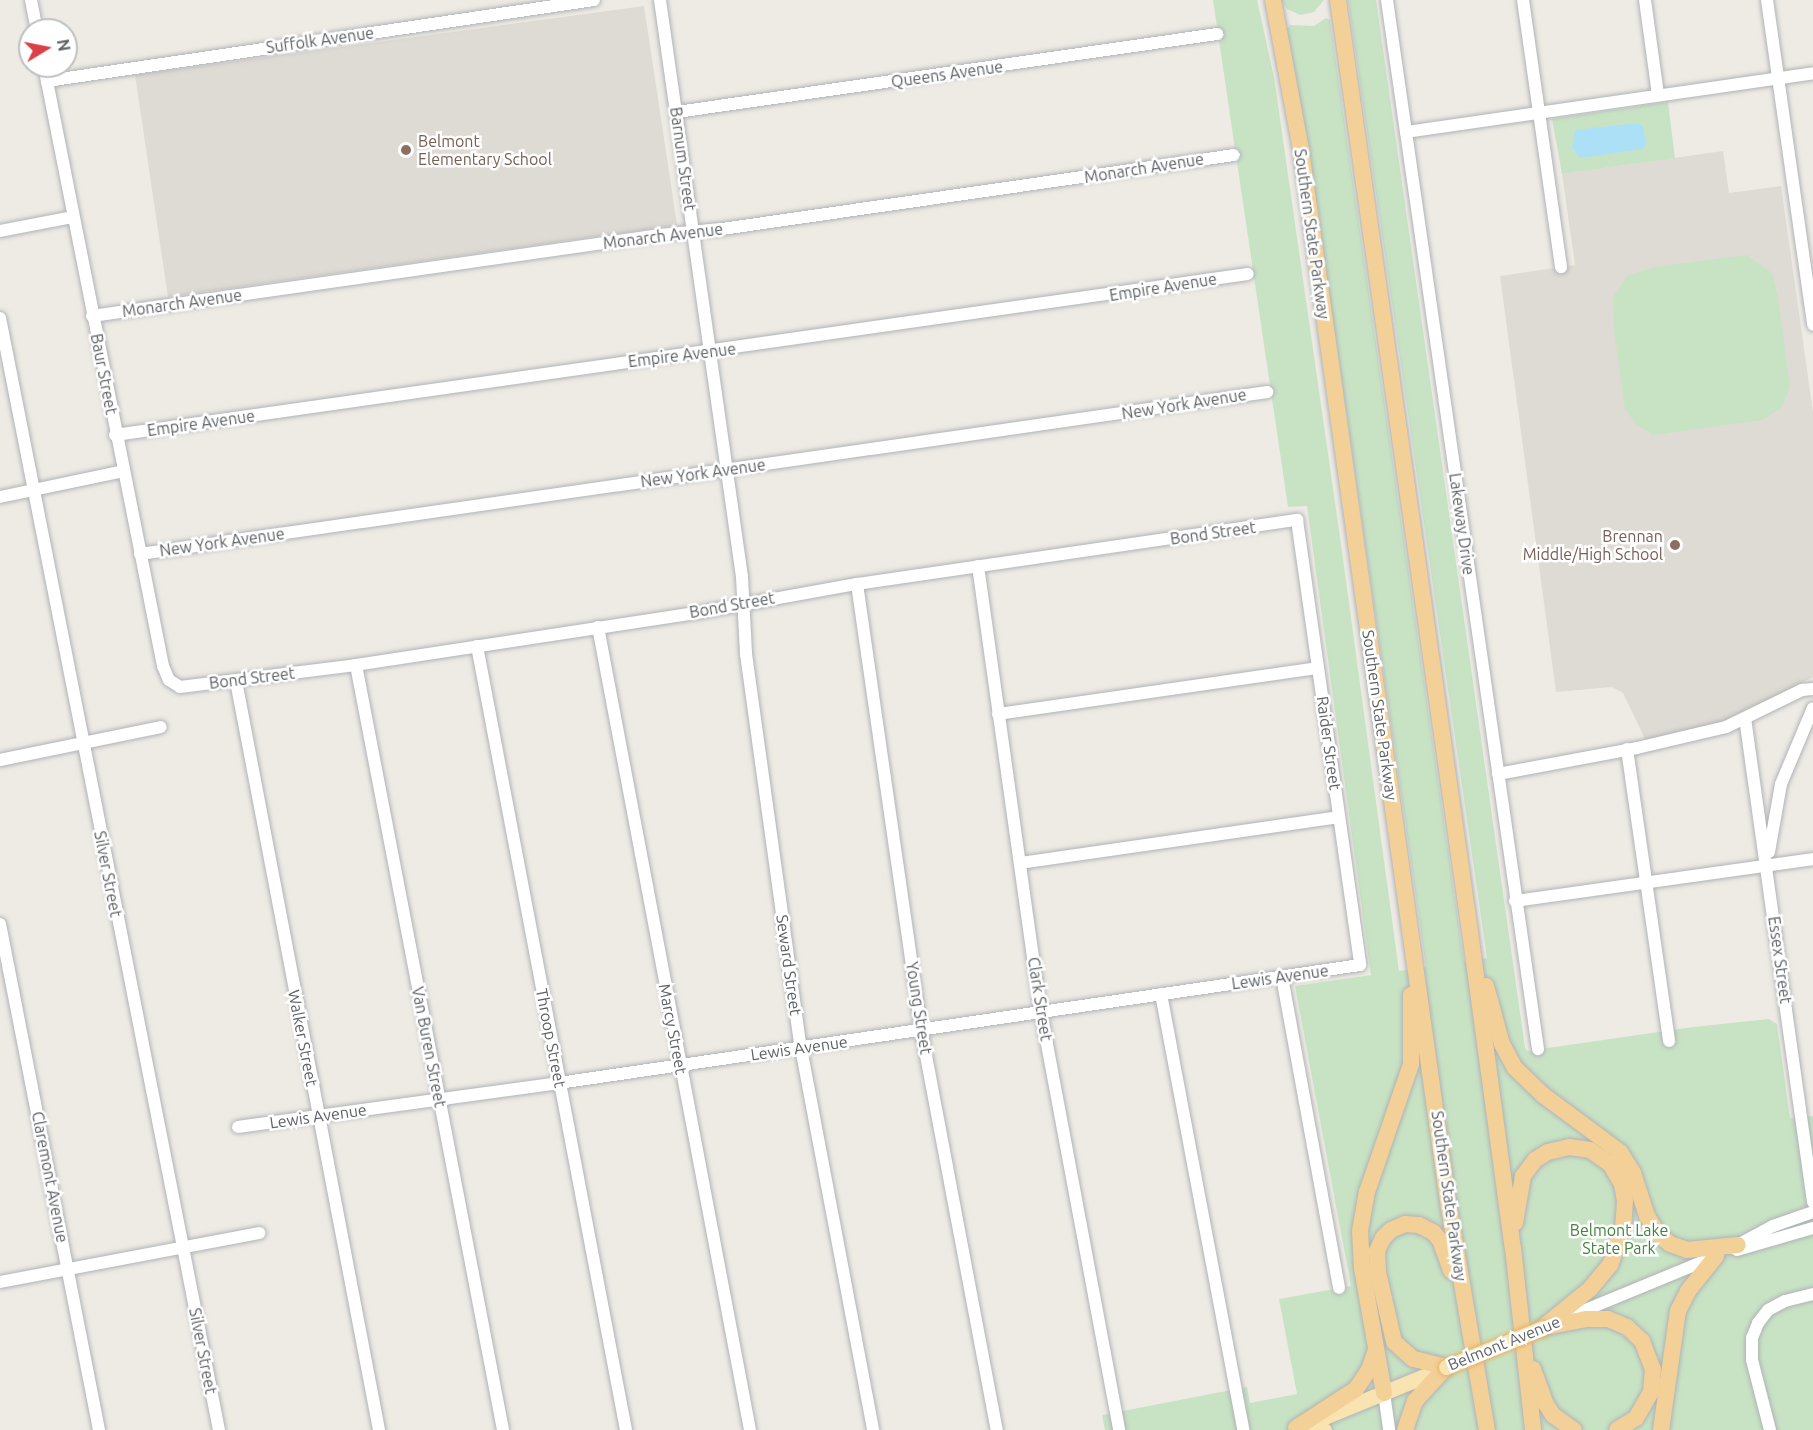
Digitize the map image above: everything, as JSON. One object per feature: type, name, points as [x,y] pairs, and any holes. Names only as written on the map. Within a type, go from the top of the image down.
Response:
[{"type":"highway","name":"Southern State Parkway","points":[[1273,0],[1300,150],[1463,1293],[1487,1430]]},
{"type":"highway","points":[[1338,0],[1470,932],[1513,1248],[1533,1430]]},
{"type":"highway","points":[[1470,932],[1499,1035],[1505,1052],[1519,1073],[1543,1095],[1620,1152],[1633,1173],[1650,1223],[1665,1240],[1687,1250],[1738,1245]]},
{"type":"highway","points":[[1384,1393],[1362,1268],[1360,1231],[1367,1192],[1411,1064],[1412,940]]},
{"type":"highway","points":[[1513,1248],[1521,1182],[1536,1160],[1555,1149],[1576,1147],[1597,1154],[1615,1170],[1622,1184],[1625,1201],[1623,1228],[1618,1248],[1610,1265],[1597,1282],[1542,1328]]},
{"type":"highway","points":[[1405,1430],[1415,1401],[1446,1367],[1413,1359],[1400,1350],[1391,1337],[1377,1266],[1377,1251],[1383,1238],[1396,1227],[1406,1224],[1419,1225],[1433,1232],[1440,1240],[1450,1270],[1463,1293]]},
{"type":"highway","points":[[1661,1430],[1678,1311],[1688,1291],[1716,1256]]},
{"type":"highway","points":[[1542,1328],[1595,1318],[1608,1319],[1627,1327],[1642,1341],[1653,1370],[1651,1392],[1636,1418],[1617,1430]]},
{"type":"highway","points":[[1294,1429],[1356,1389],[1369,1370],[1377,1343]]},
{"type":"highway","points":[[1524,1343],[1546,1404],[1557,1420],[1574,1430]]},
{"type":"highway","points":[[1478,1430],[1479,1382]]},
{"type":"main road","name":"Belmont Avenue","points":[[1294,1429],[1542,1328]]},
{"type":"main road","points":[[1294,1429],[1324,1430]]},
{"type":"street","points":[[31,0],[35,18]]},
{"type":"street","name":"Suffolk Avenue","points":[[47,81],[594,0]]},
{"type":"street","name":"Barnum Street","points":[[660,0],[728,469],[744,603]]},
{"type":"street","name":"Lakeway Drive","points":[[1387,0],[1515,901],[1538,1048]]},
{"type":"street","points":[[1523,0],[1561,267]]},
{"type":"street","points":[[1645,0],[1658,95]]},
{"type":"street","points":[[1767,0],[1813,325]]},
{"type":"street","name":"Queens Avenue","points":[[677,112],[1217,34]]},
{"type":"street","points":[[1406,132],[1813,73]]},
{"type":"street","name":"Baur Street","points":[[46,78],[115,435],[163,666],[169,680]]},
{"type":"street","name":"Monarch Avenue","points":[[92,316],[1234,155]]},
{"type":"street","points":[[0,231],[73,217]]},
{"type":"street","name":"Empire Avenue","points":[[115,435],[1248,273]]},
{"type":"street","name":"Silver Street","points":[[0,318],[219,1430]]},
{"type":"street","name":"New York Avenue","points":[[140,554],[1266,392]]},
{"type":"street","points":[[0,497],[123,471]]},
{"type":"street","name":"Bond Street","points":[[169,680],[180,687],[356,665],[857,584],[1297,520]]},
{"type":"street","name":"Raider Street","points":[[1297,520],[1360,965]]},
{"type":"street","name":"Clark Street","points":[[978,566],[1041,1012],[1119,1430]]},
{"type":"street","name":"Young Street","points":[[857,584],[921,1029],[997,1430]]},
{"type":"street","name":"Seward Street","points":[[744,603],[746,654],[801,1048],[873,1430]]},
{"type":"street","name":"Marcy Street","points":[[598,627],[750,1430]]},
{"type":"street","name":"Throop Street","points":[[477,646],[626,1430]]},
{"type":"street","name":"Van Buren Street","points":[[356,665],[503,1430]]},
{"type":"street","points":[[998,714],[1318,668]]},
{"type":"street","name":"Walker Street","points":[[236,681],[379,1430]]},
{"type":"street","points":[[1498,774],[1726,727],[1802,690],[1813,689]]},
{"type":"street","points":[[1767,865],[1781,784],[1813,708]]},
{"type":"street","name":"Essex Street","points":[[1745,718],[1813,1202]]},
{"type":"street","points":[[0,760],[160,727]]},
{"type":"street","points":[[1628,749],[1668,1041]]},
{"type":"street","points":[[1020,863],[1339,817]]},
{"type":"street","points":[[1515,901],[1813,859]]},
{"type":"street","name":"Claremont Avenue","points":[[0,924],[99,1430]]},
{"type":"street","name":"Lewis Avenue","points":[[238,1127],[560,1083],[1360,965]]},
{"type":"street","points":[[1282,977],[1339,1288]]},
{"type":"street","points":[[1161,994],[1243,1430]]},
{"type":"street","points":[[1803,1126],[1813,1142]]},
{"type":"street","name":"Belmont Avenue","points":[[1542,1328],[1716,1256],[1773,1226],[1813,1212]]},
{"type":"street","name":"Belmont Avenue","points":[[1716,1256],[1813,1228]]},
{"type":"street","points":[[0,1282],[259,1233]]},
{"type":"street","points":[[1770,1430],[1752,1360],[1752,1338],[1758,1323],[1768,1311],[1785,1301],[1813,1294]]},
{"type":"street","points":[[1384,1393],[1389,1430]]},
{"type":"shaded area","name":"Belmont Elementary School","points":[[644,6],[677,225],[168,297],[135,75]]},
{"type":"shaded area","name":"Brennan Middle/High School","points":[[1723,151],[1729,193],[1781,186],[1813,412],[1813,677],[1726,723],[1648,745],[1623,693],[1612,687],[1556,692],[1500,276],[1575,265],[1562,174]]},
{"type":"green space","name":"Belmont Lake State Park","points":[[1213,0],[1257,0],[1274,77],[1399,971],[1426,967],[1309,152],[1287,29],[1290,25],[1314,26],[1326,18],[1330,20],[1464,962],[1487,958],[1348,0],[1376,0],[1525,1048],[1527,1051],[1693,1027],[1769,1019],[1777,1024],[1790,1118],[1813,1116],[1813,1430],[1105,1430],[1102,1415],[1247,1387],[1250,1403],[1297,1394],[1279,1299],[1351,1286],[1295,986],[1371,975],[1307,506],[1288,507]]},
{"type":"green space","points":[[1281,0],[1324,0],[1314,12],[1300,15],[1287,9]]},
{"type":"green space","points":[[1668,102],[1675,158],[1562,174],[1552,119]]},
{"type":"green space","points":[[1747,255],[1772,273],[1778,297],[1790,387],[1782,407],[1762,420],[1653,435],[1636,424],[1625,409],[1613,323],[1614,295],[1628,275],[1655,267]]},
{"type":"water","points":[[1637,123],[1643,126],[1646,144],[1643,149],[1580,158],[1572,148],[1575,130]]},
{"type":"place","name":"Belmont Elementary School","points":[[406,150]]},
{"type":"place","name":"Brennan Middle/High School","points":[[1675,545]]}]
